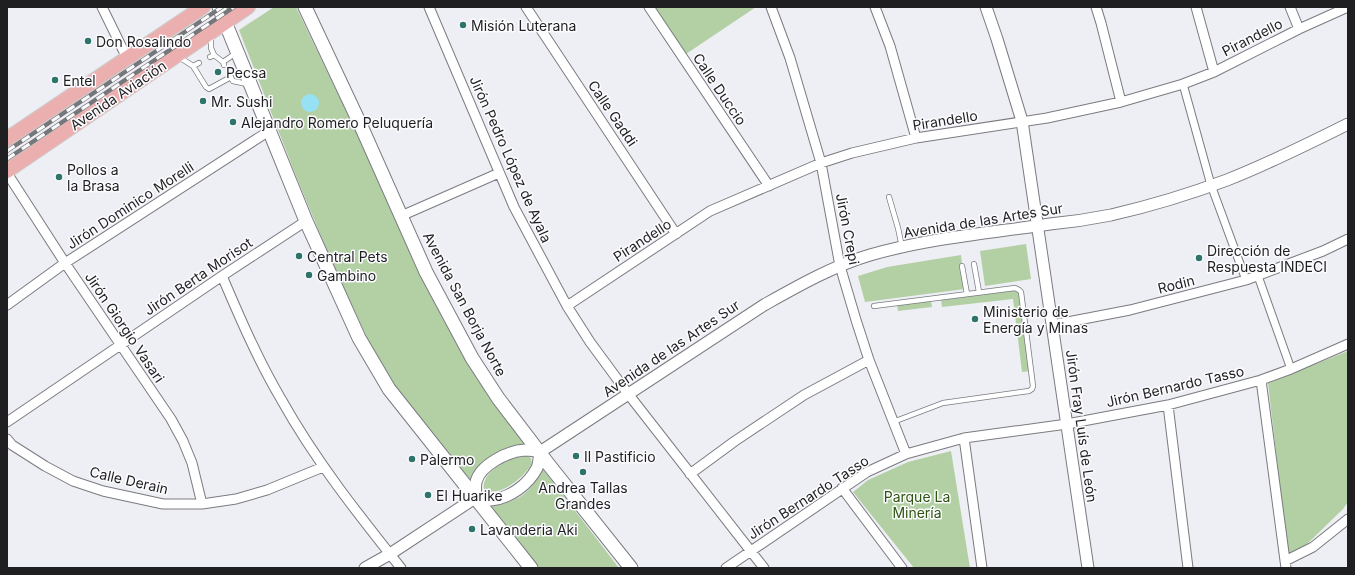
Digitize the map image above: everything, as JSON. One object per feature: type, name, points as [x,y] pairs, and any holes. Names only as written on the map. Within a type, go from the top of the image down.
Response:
[{"type":"main road","name":"Avenida Aviación","points":[[7,139],[203,7]]},
{"type":"main road","points":[[219,7],[306,221],[342,304],[376,369],[389,390],[531,568]]},
{"type":"main road","name":"Avenida Aviación","points":[[7,172],[248,7]]},
{"type":"main road","name":"Avenida San Borja Norte","points":[[305,7],[361,126],[426,272],[472,358],[498,398],[631,568]]},
{"type":"street","points":[[102,7],[127,58]]},
{"type":"street","points":[[430,10],[440,7]]},
{"type":"street","name":"Calle Gaddi","points":[[526,7],[676,234]]},
{"type":"street","name":"Calle Duccio","points":[[649,7],[769,186]]},
{"type":"street","points":[[875,7],[890,46],[916,138]]},
{"type":"street","name":"Jirón Fray Luís de León","points":[[986,7],[1022,121],[1088,568]]},
{"type":"street","points":[[1096,7],[1121,102]]},
{"type":"street","points":[[1196,7],[1214,72]]},
{"type":"street","points":[[1290,7],[1299,29]]},
{"type":"street","name":"Pirandello","points":[[567,306],[710,211],[821,163],[852,153],[916,138],[1047,118],[1121,102],[1183,84],[1214,72],[1299,29],[1348,7]]},
{"type":"street","name":"Jirón Crepi","points":[[774,8],[821,163],[840,266],[869,360],[906,454]]},
{"type":"street","name":"Jirón Pedro López de Ayala","points":[[430,10],[514,207],[567,306],[590,342],[628,395],[764,568]]},
{"type":"street","points":[[1183,84],[1211,186],[1246,280]]},
{"type":"street","name":"Avenida de las Artes Sur","points":[[540,452],[764,305],[840,266],[870,255],[940,239],[1111,215],[1155,203],[1211,186],[1257,168],[1348,124]]},
{"type":"street","name":"Jirón Dominico Morelli","points":[[7,304],[66,263],[270,131]]},
{"type":"street","name":"Jirón Giorgio Vasari","points":[[7,172],[171,419],[184,441],[192,463],[202,504]]},
{"type":"street","points":[[401,216],[499,173]]},
{"type":"street","name":"Jirón Berta Morisot","points":[[7,422],[222,276],[306,221]]},
{"type":"street","name":"Rodin","points":[[1052,325],[1130,310],[1246,280],[1323,251],[1348,239]]},
{"type":"street","points":[[222,276],[246,332],[281,400],[324,467],[401,568]]},
{"type":"street","points":[[1258,276],[1291,369]]},
{"type":"street","name":"Jirón Bernardo Tasso","points":[[726,568],[867,472],[906,454],[964,438],[1067,424],[1168,405],[1260,380],[1291,369],[1348,344]]},
{"type":"street","points":[[690,474],[735,441],[804,395],[869,360]]},
{"type":"street","points":[[1260,380],[1285,564],[1312,547],[1348,519]]},
{"type":"street","points":[[1168,405],[1188,568]]},
{"type":"street","points":[[964,438],[982,568]]},
{"type":"street","name":"Calle Derain","points":[[7,439],[12,445],[45,466],[73,481],[103,491],[163,504],[202,504],[236,498],[267,490],[324,467]]},
{"type":"street","points":[[365,568],[390,554],[475,498],[490,500],[508,495],[518,490],[526,483],[537,467],[540,452],[522,450],[506,454],[487,466],[476,482],[475,498]]},
{"type":"street","points":[[842,488],[902,568]]},
{"type":"lane","points":[[212,31],[212,56],[224,63],[238,52]]},
{"type":"lane","points":[[176,56],[193,66],[206,87],[209,89],[231,77],[233,81],[251,85]]},
{"type":"lane","points":[[193,66],[199,63]]},
{"type":"lane","points":[[889,197],[902,247]]},
{"type":"lane","points":[[974,264],[979,292]]},
{"type":"lane","points":[[962,266],[967,294]]},
{"type":"lane","points":[[874,306],[1015,288],[1021,292],[1033,386],[1032,390],[943,403],[893,422]]},
{"type":"green space","points":[[274,7],[296,7],[359,138],[435,304],[467,363],[525,443],[497,452],[488,460],[472,480],[411,411],[378,361],[330,258],[239,30]]},
{"type":"green space","points":[[654,7],[756,7],[686,54]]},
{"type":"green space","points":[[1026,244],[1031,279],[985,286],[980,251]]},
{"type":"green space","points":[[961,255],[965,289],[865,302],[858,276],[887,267]]},
{"type":"green space","points":[[1020,290],[1031,371],[1022,372],[1013,299],[942,307],[941,299]]},
{"type":"green space","points":[[931,301],[932,307],[898,311],[897,305]]},
{"type":"green space","points":[[1348,351],[1348,502],[1343,509],[1306,545],[1288,555],[1268,383]]},
{"type":"green space","name":"Parque La Minería","points":[[951,451],[970,568],[914,568],[853,492],[868,480],[908,462]]},
{"type":"green space","points":[[520,456],[527,456],[531,458],[532,464],[518,480],[504,489],[490,492],[484,490],[486,478],[490,472],[508,460]]},
{"type":"green space","points":[[543,469],[619,568],[538,568],[489,506],[509,502],[522,496],[532,486]]},
{"type":"water","points":[[310,94],[316,97],[319,103],[316,109],[310,112],[304,109],[301,103],[304,97]]},
{"type":"railway","points":[[7,151],[222,7]]},
{"type":"railway","points":[[7,159],[234,7]]},
{"type":"place","name":"Misión Luterana","points":[[463,25]]},
{"type":"place","name":"Don Rosalindo","points":[[88,41]]},
{"type":"place","name":"Pecsa","points":[[218,72]]},
{"type":"place","name":"Entel","points":[[55,80]]},
{"type":"place","name":"Mr. Sushi","points":[[203,101]]},
{"type":"place","name":"Alejandro Romero Peluquería","points":[[233,122]]},
{"type":"place","name":"Pollos a la Brasa","points":[[59,177]]},
{"type":"place","name":"Central Pets","points":[[299,256]]},
{"type":"place","name":"Dirección de Respuesta INDECI","points":[[1199,258]]},
{"type":"place","name":"Gambino","points":[[309,275]]},
{"type":"place","name":"Ministerio de Energía y Minas","points":[[975,319]]},
{"type":"place","name":"Il Pastificio","points":[[576,456]]},
{"type":"place","name":"Palermo","points":[[412,459]]},
{"type":"place","name":"Andrea Tallas Grandes","points":[[583,472]]},
{"type":"place","name":"El Huarike","points":[[428,495]]},
{"type":"place","name":"Lavanderia Aki","points":[[472,529]]}]
